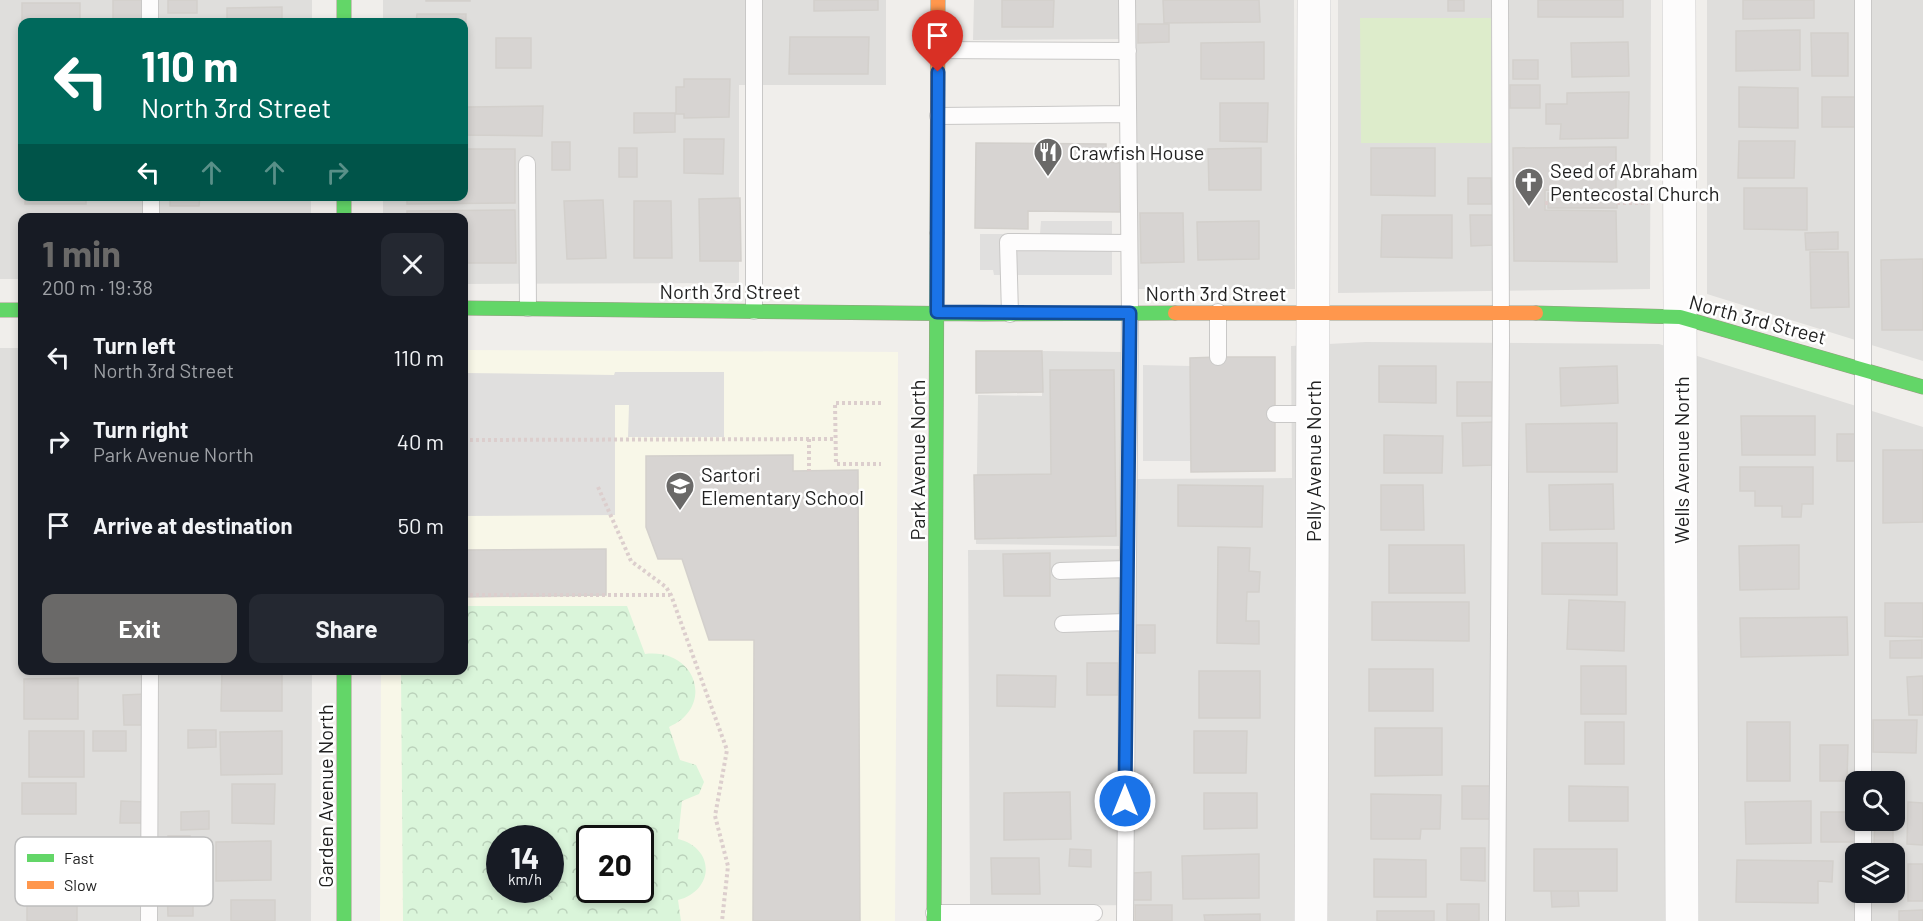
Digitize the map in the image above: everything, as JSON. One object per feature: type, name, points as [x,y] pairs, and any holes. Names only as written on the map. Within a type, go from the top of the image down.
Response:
[{"type":"main road","points":[[344,0],[344,18]]},
{"type":"main road","name":"Park Avenue North","points":[[934,917],[938,0]]},
{"type":"main road","name":"North 3rd Street","points":[[468,308],[1010,314],[1501,312],[1680,317],[1923,387]]},
{"type":"main road","points":[[0,310],[18,310]]},
{"type":"main road","name":"Garden Avenue North","points":[[344,675],[344,921]]},
{"type":"street","name":"Pelly Avenue North","points":[[1311,921],[1314,0]]},
{"type":"street","name":"Wells Avenue North","points":[[1678,0],[1683,921]]},
{"type":"lane","points":[[150,0],[150,18]]},
{"type":"lane","points":[[754,0],[754,311]]},
{"type":"lane","points":[[1125,921],[1130,313],[1127,0]]},
{"type":"lane","points":[[1497,921],[1501,312],[1500,0]]},
{"type":"lane","points":[[1863,0],[1863,771]]},
{"type":"lane","points":[[938,50],[1128,51]]},
{"type":"lane","points":[[938,116],[1128,114]]},
{"type":"lane","points":[[527,164],[528,309]]},
{"type":"lane","points":[[1010,314],[1008,242],[1129,243]]},
{"type":"lane","points":[[1218,312],[1218,357]]},
{"type":"lane","points":[[1275,414],[1313,414]]},
{"type":"lane","points":[[1060,571],[1127,569]]},
{"type":"lane","points":[[1063,624],[1126,622]]},
{"type":"lane","points":[[149,837],[150,675]]},
{"type":"lane","points":[[1863,903],[1863,921]]},
{"type":"lane","points":[[149,906],[149,921]]},
{"type":"lane","points":[[934,917],[1094,913]]},
{"type":"path","points":[[881,403],[835,403],[836,464],[881,464]]},
{"type":"path","points":[[808,439],[809,471]]},
{"type":"path","points":[[468,440],[835,439]]},
{"type":"path","points":[[598,487],[631,561],[666,587],[671,595],[727,750],[715,816],[728,866],[722,921]]},
{"type":"path","points":[[468,595],[671,595]]},
{"type":"shaded area","points":[[0,0],[312,0],[312,18],[18,18],[18,201],[311,201],[311,213],[18,213],[18,279],[0,279]]},
{"type":"shaded area","points":[[383,0],[886,0],[886,85],[739,85],[739,283],[468,284],[468,213],[383,213],[383,201],[468,201],[468,18],[383,18]]},
{"type":"shaded area","points":[[974,0],[1294,0],[1295,289],[1138,289],[1131,39],[973,40]]},
{"type":"shaded area","points":[[1338,0],[1651,0],[1650,289],[1338,293]]},
{"type":"shaded area","points":[[1707,0],[1923,0],[1923,361],[1707,294]]},
{"type":"shaded area","points":[[1041,221],[1112,221],[1112,275],[994,275],[993,270],[980,270],[980,234],[1040,234]]},
{"type":"shaded area","points":[[1366,342],[1659,344],[1923,427],[1923,921],[1151,921],[1151,905],[970,906],[968,550],[1136,549],[1137,479],[1292,478],[1291,346]]},
{"type":"shaded area","points":[[0,348],[18,348],[18,675],[312,675],[311,921],[0,921]]},
{"type":"shaded area","name":"Sartori Elementary School","points":[[468,350],[898,352],[895,921],[380,921],[381,675],[468,675]]},
{"type":"shaded area","points":[[1043,351],[1122,352],[1120,546],[976,544],[978,395],[1042,396]]},
{"type":"shaded area","points":[[1143,365],[1190,366],[1191,461],[1143,461]]},
{"type":"shaded area","points":[[615,372],[724,372],[724,437],[628,437],[629,405],[615,405],[615,515],[468,516],[468,373],[614,375]]},
{"type":"green space","points":[[1360,18],[1491,18],[1492,143],[1361,143]]},
{"type":"green space","points":[[468,606],[627,606],[645,654],[663,655],[677,660],[688,669],[694,681],[695,694],[692,706],[683,718],[669,727],[680,760],[696,765],[704,782],[699,794],[682,801],[678,839],[699,851],[706,869],[699,888],[678,900],[681,921],[403,921],[401,675],[468,675]]},
{"type":"building","points":[[113,0],[142,0],[142,18],[113,18]]},
{"type":"building","points":[[168,0],[197,0],[197,13],[168,13]]},
{"type":"building","points":[[470,0],[470,1],[426,1]]},
{"type":"building","points":[[814,0],[878,0],[878,10],[814,11]]},
{"type":"building","points":[[1002,0],[1054,0],[1053,27],[1002,27]]},
{"type":"building","points":[[1163,0],[1259,0],[1260,22],[1164,23]]},
{"type":"building","points":[[1448,0],[1464,0],[1464,11],[1448,11]]},
{"type":"building","points":[[1538,0],[1623,0],[1623,17],[1538,17]]},
{"type":"building","points":[[1743,0],[1814,0],[1814,18],[1743,19]]},
{"type":"building","points":[[22,3],[80,3],[80,18],[22,18]]},
{"type":"building","points":[[282,7],[282,18],[227,18],[227,8]]},
{"type":"building","points":[[417,14],[466,14],[466,18],[416,18]]},
{"type":"building","points":[[1138,24],[1169,24],[1169,42],[1138,43]]},
{"type":"building","points":[[1800,30],[1800,70],[1736,71],[1736,31]]},
{"type":"building","points":[[1811,33],[1848,33],[1848,76],[1812,76]]},
{"type":"building","points":[[790,37],[869,37],[868,74],[789,74]]},
{"type":"building","points":[[496,38],[531,38],[531,68],[496,68]]},
{"type":"building","points":[[1264,42],[1264,79],[1201,79],[1201,43]]},
{"type":"building","points":[[1628,42],[1629,76],[1572,77],[1571,43]]},
{"type":"building","points":[[1513,60],[1538,60],[1538,79],[1513,79]]},
{"type":"building","points":[[684,79],[730,79],[729,117],[684,118],[684,114],[676,114],[676,87],[684,87]]},
{"type":"building","points":[[1510,85],[1540,85],[1540,108],[1510,108]]},
{"type":"building","points":[[1739,87],[1798,88],[1798,128],[1739,127]]},
{"type":"building","points":[[1629,92],[1628,138],[1560,139],[1561,124],[1546,124],[1546,104],[1567,104],[1567,93]]},
{"type":"building","points":[[1822,97],[1857,97],[1857,127],[1822,127]]},
{"type":"building","points":[[1220,103],[1268,103],[1267,142],[1220,141]]},
{"type":"building","points":[[543,106],[542,136],[468,135],[468,107]]},
{"type":"building","points":[[634,113],[675,113],[675,132],[634,133]]},
{"type":"building","points":[[684,139],[724,139],[723,174],[684,173]]},
{"type":"building","points":[[1739,141],[1795,141],[1794,178],[1738,178]]},
{"type":"building","points":[[552,142],[570,142],[570,170],[552,170]]},
{"type":"building","points":[[976,143],[1106,144],[1106,162],[1120,163],[1120,212],[1028,211],[1028,229],[975,228]]},
{"type":"building","name":"Seed of Abraham Pentecostal Church","points":[[1616,147],[1616,191],[1545,190],[1545,210],[1616,211],[1617,262],[1514,261],[1513,148]]},
{"type":"building","points":[[619,148],[637,148],[637,177],[619,177]]},
{"type":"building","points":[[1261,148],[1261,190],[1209,190],[1208,149]]},
{"type":"building","points":[[1371,148],[1435,148],[1435,196],[1371,195]]},
{"type":"building","points":[[468,149],[515,149],[515,203],[407,204],[407,201],[468,201]]},
{"type":"building","points":[[1468,178],[1491,178],[1492,204],[1468,204]]},
{"type":"building","points":[[1744,188],[1807,188],[1807,230],[1744,229]]},
{"type":"building","points":[[1548,193],[1617,193],[1617,208],[1548,208]]},
{"type":"building","points":[[740,198],[741,261],[700,261],[699,199]]},
{"type":"building","points":[[603,200],[606,258],[567,259],[564,201]]},
{"type":"building","points":[[25,201],[86,201],[86,204],[25,204]]},
{"type":"building","points":[[170,201],[200,201],[199,206],[170,206]]},
{"type":"building","points":[[634,201],[671,201],[672,258],[634,258]]},
{"type":"building","points":[[515,210],[516,263],[468,263],[468,213],[407,213],[407,211]]},
{"type":"building","points":[[1140,213],[1183,213],[1184,262],[1141,263]]},
{"type":"building","points":[[1382,215],[1452,215],[1452,258],[1381,257]]},
{"type":"building","points":[[1470,215],[1493,215],[1494,245],[1471,246]]},
{"type":"building","points":[[1259,221],[1259,259],[1198,260],[1197,222]]},
{"type":"building","points":[[1838,232],[1838,249],[1806,250],[1805,233]]},
{"type":"building","points":[[1810,252],[1848,252],[1849,307],[1811,308]]},
{"type":"building","points":[[1923,259],[1923,330],[1882,330],[1881,260]]},
{"type":"building","points":[[976,351],[1042,351],[1043,392],[976,393]]},
{"type":"building","points":[[1275,357],[1275,471],[1191,472],[1190,358]]},
{"type":"building","points":[[1379,366],[1436,366],[1436,403],[1379,402]]},
{"type":"building","points":[[1617,366],[1618,403],[1561,406],[1560,368]]},
{"type":"building","points":[[1050,370],[1114,370],[1116,536],[975,539],[974,475],[1051,474]]},
{"type":"building","points":[[1457,382],[1492,382],[1492,416],[1457,416]]},
{"type":"building","points":[[1741,416],[1815,416],[1815,455],[1742,455]]},
{"type":"building","points":[[1493,422],[1494,465],[1463,466],[1462,423]]},
{"type":"building","points":[[1617,423],[1617,472],[1527,472],[1526,424]]},
{"type":"building","points":[[1837,434],[1856,434],[1856,461],[1837,461]]},
{"type":"building","points":[[1384,435],[1443,436],[1442,473],[1384,473]]},
{"type":"building","points":[[1883,450],[1923,450],[1923,522],[1883,523]]},
{"type":"building","points":[[793,455],[793,471],[858,470],[860,921],[753,921],[754,640],[709,640],[682,559],[658,559],[646,527],[646,456]]},
{"type":"building","points":[[1740,467],[1813,467],[1813,504],[1802,504],[1801,517],[1782,517],[1782,506],[1755,506],[1755,491],[1740,491]]},
{"type":"building","points":[[1613,484],[1614,529],[1550,530],[1549,485]]},
{"type":"building","points":[[1178,485],[1263,486],[1262,527],[1178,526]]},
{"type":"building","points":[[1381,485],[1423,485],[1424,530],[1381,530]]},
{"type":"building","points":[[1542,543],[1617,543],[1617,595],[1542,594]]},
{"type":"building","points":[[1389,545],[1464,545],[1465,593],[1389,593]]},
{"type":"building","points":[[1799,545],[1799,589],[1740,590],[1739,546]]},
{"type":"building","points":[[1218,547],[1250,548],[1249,571],[1260,572],[1259,592],[1247,592],[1246,621],[1259,621],[1259,644],[1217,643]]},
{"type":"building","points":[[606,549],[606,595],[468,597],[468,550]]},
{"type":"building","points":[[1050,553],[1050,596],[1004,596],[1003,554]]},
{"type":"building","points":[[1569,600],[1625,602],[1624,651],[1567,649]]},
{"type":"building","points":[[1372,602],[1469,602],[1469,641],[1372,640]]},
{"type":"building","points":[[1885,603],[1923,603],[1923,637],[1885,636]]},
{"type":"building","points":[[1847,617],[1848,655],[1741,657],[1740,618]]},
{"type":"building","points":[[1136,625],[1155,625],[1155,653],[1137,653]]},
{"type":"building","points":[[1922,640],[1922,658],[1890,658],[1890,641]]},
{"type":"building","points":[[1087,663],[1118,663],[1118,695],[1087,695]]},
{"type":"building","points":[[1581,666],[1626,666],[1626,714],[1581,714]]},
{"type":"building","points":[[1369,669],[1433,669],[1433,711],[1369,711]]},
{"type":"building","points":[[1199,671],[1260,671],[1260,718],[1199,718]]},
{"type":"building","points":[[222,675],[282,675],[282,711],[221,711]]},
{"type":"building","points":[[997,675],[1056,676],[1055,707],[997,706]]},
{"type":"building","points":[[1923,676],[1923,715],[1909,715],[1907,677]]},
{"type":"building","points":[[78,678],[78,719],[24,719],[24,679]]},
{"type":"building","points":[[146,694],[147,725],[124,725],[123,695]]},
{"type":"building","points":[[1873,720],[1917,720],[1916,753],[1873,752]]},
{"type":"building","points":[[1585,722],[1624,722],[1624,764],[1585,764]]},
{"type":"building","points":[[1747,722],[1790,722],[1790,781],[1747,781]]},
{"type":"building","points":[[1375,728],[1442,728],[1442,775],[1375,776]]},
{"type":"building","points":[[188,730],[216,730],[216,747],[188,748]]},
{"type":"building","points":[[29,731],[84,731],[84,777],[29,777]]},
{"type":"building","points":[[93,731],[126,731],[126,751],[93,751]]},
{"type":"building","points":[[282,731],[282,774],[221,775],[220,732]]},
{"type":"building","points":[[1194,731],[1247,731],[1246,773],[1194,773]]},
{"type":"building","points":[[1820,745],[1848,745],[1845,781],[1820,781]]},
{"type":"building","points":[[22,783],[76,783],[76,814],[22,814]]},
{"type":"building","points":[[232,784],[275,784],[274,824],[232,823]]},
{"type":"building","points":[[1133,784],[1152,784],[1152,812],[1133,812]]},
{"type":"building","points":[[1462,786],[1492,786],[1492,819],[1462,819]]},
{"type":"building","points":[[1569,786],[1628,787],[1628,821],[1569,821]]},
{"type":"building","points":[[1070,792],[1071,839],[1004,840],[1004,793]]},
{"type":"building","points":[[1204,793],[1257,793],[1257,828],[1204,829]]},
{"type":"building","points":[[1371,794],[1441,795],[1440,829],[1421,829],[1420,839],[1371,839]]},
{"type":"building","points":[[121,801],[145,802],[145,823],[120,823]]},
{"type":"building","points":[[1811,801],[1811,843],[1746,844],[1745,802]]},
{"type":"building","points":[[1908,802],[1923,803],[1923,845],[1907,844]]},
{"type":"building","points":[[209,811],[209,829],[181,830],[181,812]]},
{"type":"building","points":[[1821,812],[1845,812],[1845,831],[1857,831],[1857,842],[1821,842]]},
{"type":"building","points":[[1875,831],[1893,831],[1893,843],[1874,843]]},
{"type":"building","points":[[271,841],[271,880],[216,881],[216,842]]},
{"type":"building","points":[[1461,848],[1485,848],[1485,881],[1461,880]]},
{"type":"building","points":[[1070,849],[1091,850],[1091,867],[1069,866]]},
{"type":"building","points":[[1534,849],[1617,849],[1617,891],[1534,891]]},
{"type":"building","points":[[1259,854],[1259,898],[1183,899],[1182,856]]},
{"type":"building","points":[[991,858],[1039,858],[1040,894],[992,894]]},
{"type":"building","points":[[1374,859],[1426,860],[1426,897],[1374,897]]},
{"type":"building","points":[[1737,860],[1833,861],[1832,882],[1818,881],[1818,903],[1736,902]]},
{"type":"building","points":[[1908,864],[1923,864],[1923,901],[1908,901]]},
{"type":"building","points":[[1151,872],[1151,900],[1133,900],[1133,873]]},
{"type":"building","points":[[1551,891],[1578,891],[1579,906],[1552,907]]},
{"type":"building","points":[[231,900],[275,900],[275,921],[231,921]]},
{"type":"building","points":[[1447,904],[1479,904],[1479,921],[1447,921]]},
{"type":"building","points":[[1135,905],[1172,905],[1172,921],[1135,921]]},
{"type":"building","points":[[27,906],[77,906],[77,921],[27,921]]},
{"type":"building","points":[[168,906],[193,906],[193,916],[168,916]]},
{"type":"building","points":[[1923,910],[1923,921],[1899,921],[1899,911]]},
{"type":"building","points":[[1377,911],[1434,911],[1434,921],[1377,921]]},
{"type":"building","points":[[1260,914],[1260,921],[1205,921],[1204,915]]},
{"type":"traffic: fast","points":[[344,0],[344,18]]},
{"type":"traffic: fast","points":[[344,201],[344,213]]},
{"type":"traffic: fast","points":[[934,921],[937,233]]},
{"type":"traffic: fast","points":[[468,308],[983,314],[1175,313]]},
{"type":"traffic: fast","points":[[0,310],[18,310]]},
{"type":"traffic: fast","points":[[1536,313],[1680,317],[1923,387]]},
{"type":"traffic: fast","points":[[344,675],[344,921]]},
{"type":"traffic: slow","points":[[937,233],[938,0]]},
{"type":"traffic: slow","points":[[1175,313],[1536,313]]},
{"type":"place","name":"Crawfish House","points":[[1048,178]]},
{"type":"place","name":"Seed of Abraham Pentecostal Church","points":[[1529,208]]},
{"type":"place","name":"Sartori Elementary School","points":[[680,512]]},
{"type":"route","points":[[938,72],[937,312],[1130,313],[1125,801]]}]
